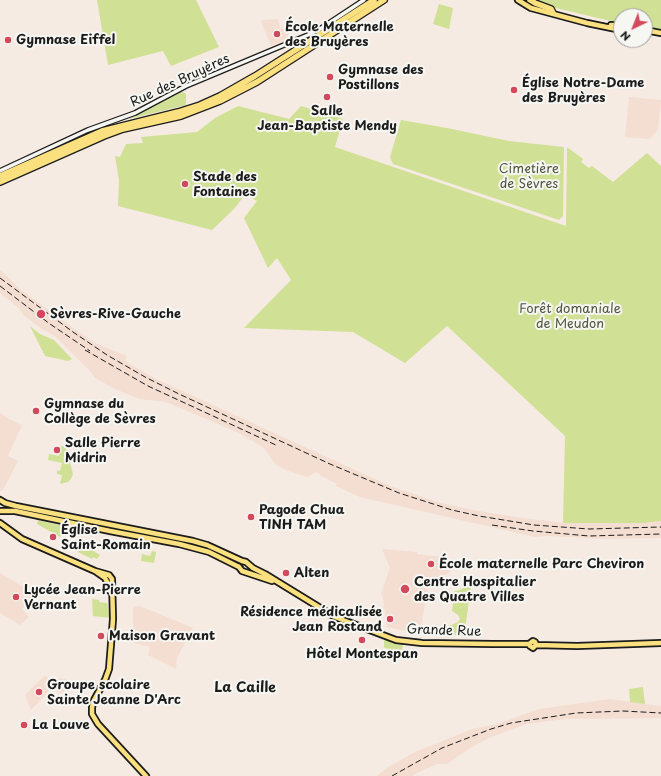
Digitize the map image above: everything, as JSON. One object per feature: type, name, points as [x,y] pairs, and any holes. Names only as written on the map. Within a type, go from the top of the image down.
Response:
[{"type":"highway","points":[[2,175],[102,131],[178,112],[200,105],[220,96],[255,76],[374,0]]},
{"type":"highway","points":[[2,175],[124,129],[181,116],[220,101],[257,82],[384,0]]},
{"type":"highway","points":[[530,0],[535,4],[550,9],[553,13]]},
{"type":"highway","points":[[0,182],[2,175]]},
{"type":"main road","points":[[518,0],[534,9],[613,28]]},
{"type":"main road","points":[[526,0],[534,9]]},
{"type":"main road","points":[[568,17],[613,25]]},
{"type":"main road","points":[[0,500],[5,504],[193,541],[212,547],[246,562],[249,565],[249,569],[245,571],[240,570],[239,567],[198,548],[15,511],[2,511]]},
{"type":"main road","points":[[2,511],[6,508],[5,504]]},
{"type":"main road","points":[[0,523],[22,539],[109,576],[112,579],[113,618],[109,669],[93,702],[92,714],[98,724],[146,776]]},
{"type":"main road","points":[[239,567],[242,561]]},
{"type":"main road","name":"Grande Rue","points":[[249,565],[335,617],[396,640],[422,643],[528,644],[532,641],[535,642],[536,645],[577,646],[661,643]]},
{"type":"main road","points":[[95,571],[105,578],[110,587],[110,603],[113,618]]},
{"type":"main road","name":"Grande Rue","points":[[245,571],[278,583]]},
{"type":"street","name":"Rue des Bruyères","points":[[2,175],[88,130],[130,116],[186,86],[308,35],[320,29],[364,0]]},
{"type":"shaded area","name":"École Maternelle des Bruyères","points":[[278,19],[280,29],[286,28],[289,39],[271,46],[261,22],[262,20]]},
{"type":"shaded area","points":[[629,97],[661,100],[658,129],[650,139],[625,137]]},
{"type":"shaded area","points":[[0,270],[21,290],[73,328],[95,343],[127,356],[125,361],[156,379],[390,486],[437,502],[515,517],[563,523],[643,523],[661,521],[661,538],[606,539],[548,536],[535,537],[360,497],[336,486],[337,484],[321,476],[317,472],[307,477],[288,471],[276,465],[264,448],[239,433],[166,402],[140,399],[115,389],[95,378],[55,336],[42,329],[23,315],[20,309],[0,293]]},
{"type":"shaded area","points":[[0,413],[22,425],[8,456],[18,461],[3,490],[0,491]]},
{"type":"shaded area","name":"Centre Hospitalier des Quatre Villes","points":[[382,549],[417,552],[417,554],[443,557],[443,559],[447,560],[447,567],[451,568],[450,572],[443,576],[443,579],[430,577],[420,632],[405,631],[387,627],[383,597],[381,593],[390,568]]},
{"type":"shaded area","name":"Lycée Jean-Pierre Vernant","points":[[0,573],[34,593],[22,609],[29,617],[20,625],[0,613]]},
{"type":"shaded area","points":[[140,606],[193,628],[177,658],[176,669],[148,655],[150,647],[134,643],[133,607]]},
{"type":"shaded area","name":"Groupe scolaire Sainte Jeanne D'Arc","points":[[45,675],[54,683],[60,678],[68,680],[66,685],[68,690],[58,694],[55,686],[52,686],[52,688],[31,710],[25,695]]},
{"type":"shaded area","points":[[610,699],[661,706],[661,718],[565,719],[526,724],[489,738],[470,748],[447,764],[437,764],[412,776],[377,776],[388,767],[415,752],[472,729],[497,724],[539,709]]},
{"type":"green space","points":[[97,0],[196,0],[219,47],[171,66],[163,51],[108,65]]},
{"type":"green space","points":[[535,0],[661,0],[661,29],[653,28],[653,8],[613,8],[613,21],[539,4]]},
{"type":"green space","points":[[439,4],[453,8],[449,29],[433,24]]},
{"type":"green space","points":[[180,92],[186,94],[186,105],[129,119]]},
{"type":"green space","name":"Forêt domaniale de Meudon","points":[[238,106],[289,119],[301,106],[343,119],[335,147],[566,226],[567,147],[583,159],[581,162],[589,168],[592,166],[613,182],[647,153],[661,166],[661,521],[643,523],[563,523],[565,436],[447,326],[405,363],[353,332],[244,328],[291,280],[277,258],[268,268],[244,218],[257,201],[247,195],[250,188],[234,209],[212,230],[118,206],[119,180],[115,156],[120,157],[126,144],[143,143],[141,137],[197,132],[215,118]]},
{"type":"green space","name":"Cimetière de Sèvres","points":[[401,120],[509,141],[564,147],[563,216],[559,220],[393,164],[390,157]]},
{"type":"green space","points":[[30,326],[40,334],[54,340],[72,359],[68,361],[45,356]]},
{"type":"green space","points":[[61,446],[66,447],[73,474],[68,482],[60,484],[62,475],[57,474],[57,470],[60,471],[62,463],[48,460],[49,454],[59,456]]},
{"type":"green space","points":[[38,520],[63,526],[65,530],[64,534],[63,533],[60,537],[37,524]]},
{"type":"green space","points":[[82,544],[100,555],[97,559],[93,557],[92,559],[78,552]]},
{"type":"green space","points":[[152,551],[156,552],[154,563],[141,561],[142,554],[150,556]]},
{"type":"green space","points":[[464,586],[471,587],[464,636],[448,634],[449,626],[458,622],[460,619],[458,615],[452,611],[454,596],[453,592],[462,589]]},
{"type":"green space","points":[[92,599],[107,603],[110,618],[93,616]]},
{"type":"green space","points":[[384,639],[403,644],[402,650],[400,651],[385,648]]},
{"type":"green space","points":[[643,687],[645,704],[630,702],[629,689]]},
{"type":"railway","points":[[0,278],[73,332],[107,355],[145,377],[330,464],[399,493],[452,510],[534,525],[589,529],[661,527]]},
{"type":"railway","points":[[0,286],[50,324],[90,351]]},
{"type":"railway","points":[[85,350],[148,386],[278,446]]},
{"type":"railway","points":[[492,525],[533,531],[589,536],[661,534]]},
{"type":"railway","points":[[392,776],[442,748],[511,723],[576,713],[623,711],[661,713]]},
{"type":"place","name":"École Maternelle des Bruyères","points":[[277,34]]},
{"type":"place","name":"Gymnase Eiffel","points":[[8,40]]},
{"type":"place","name":"Gymnase des Postillons","points":[[330,77]]},
{"type":"place","name":"Église Notre-Dame des Bruyères","points":[[514,90]]},
{"type":"place","name":"Salle Jean-Baptiste Mendy","points":[[327,97]]},
{"type":"place","name":"Stade des Fontaines","points":[[185,184]]},
{"type":"place","name":"Sèvres-Rive-Gauche","points":[[41,314]]},
{"type":"place","name":"Gymnase du Collège de Sèvres","points":[[36,411]]},
{"type":"place","name":"Salle Pierre Midrin","points":[[57,450]]},
{"type":"place","name":"Pagode Chua TINH TAM","points":[[251,517]]},
{"type":"place","name":"Église Saint-Romain","points":[[53,537]]},
{"type":"place","name":"École maternelle Parc Cheviron","points":[[431,564]]},
{"type":"place","name":"Alten","points":[[286,573]]},
{"type":"place","name":"Centre Hospitalier des Quatre Villes","points":[[405,589]]},
{"type":"place","name":"Lycée Jean-Pierre Vernant","points":[[16,597]]},
{"type":"place","name":"Résidence médicalisée Jean Rostand","points":[[390,619]]},
{"type":"place","name":"Maison Gravant","points":[[101,636]]},
{"type":"place","name":"Hôtel Montespan","points":[[362,640]]},
{"type":"place","name":"Groupe scolaire Sainte Jeanne D'Arc","points":[[39,692]]},
{"type":"place","name":"La Louve","points":[[24,725]]},
{"type":"district","name":"La Caille","points":[[245,688]]}]
